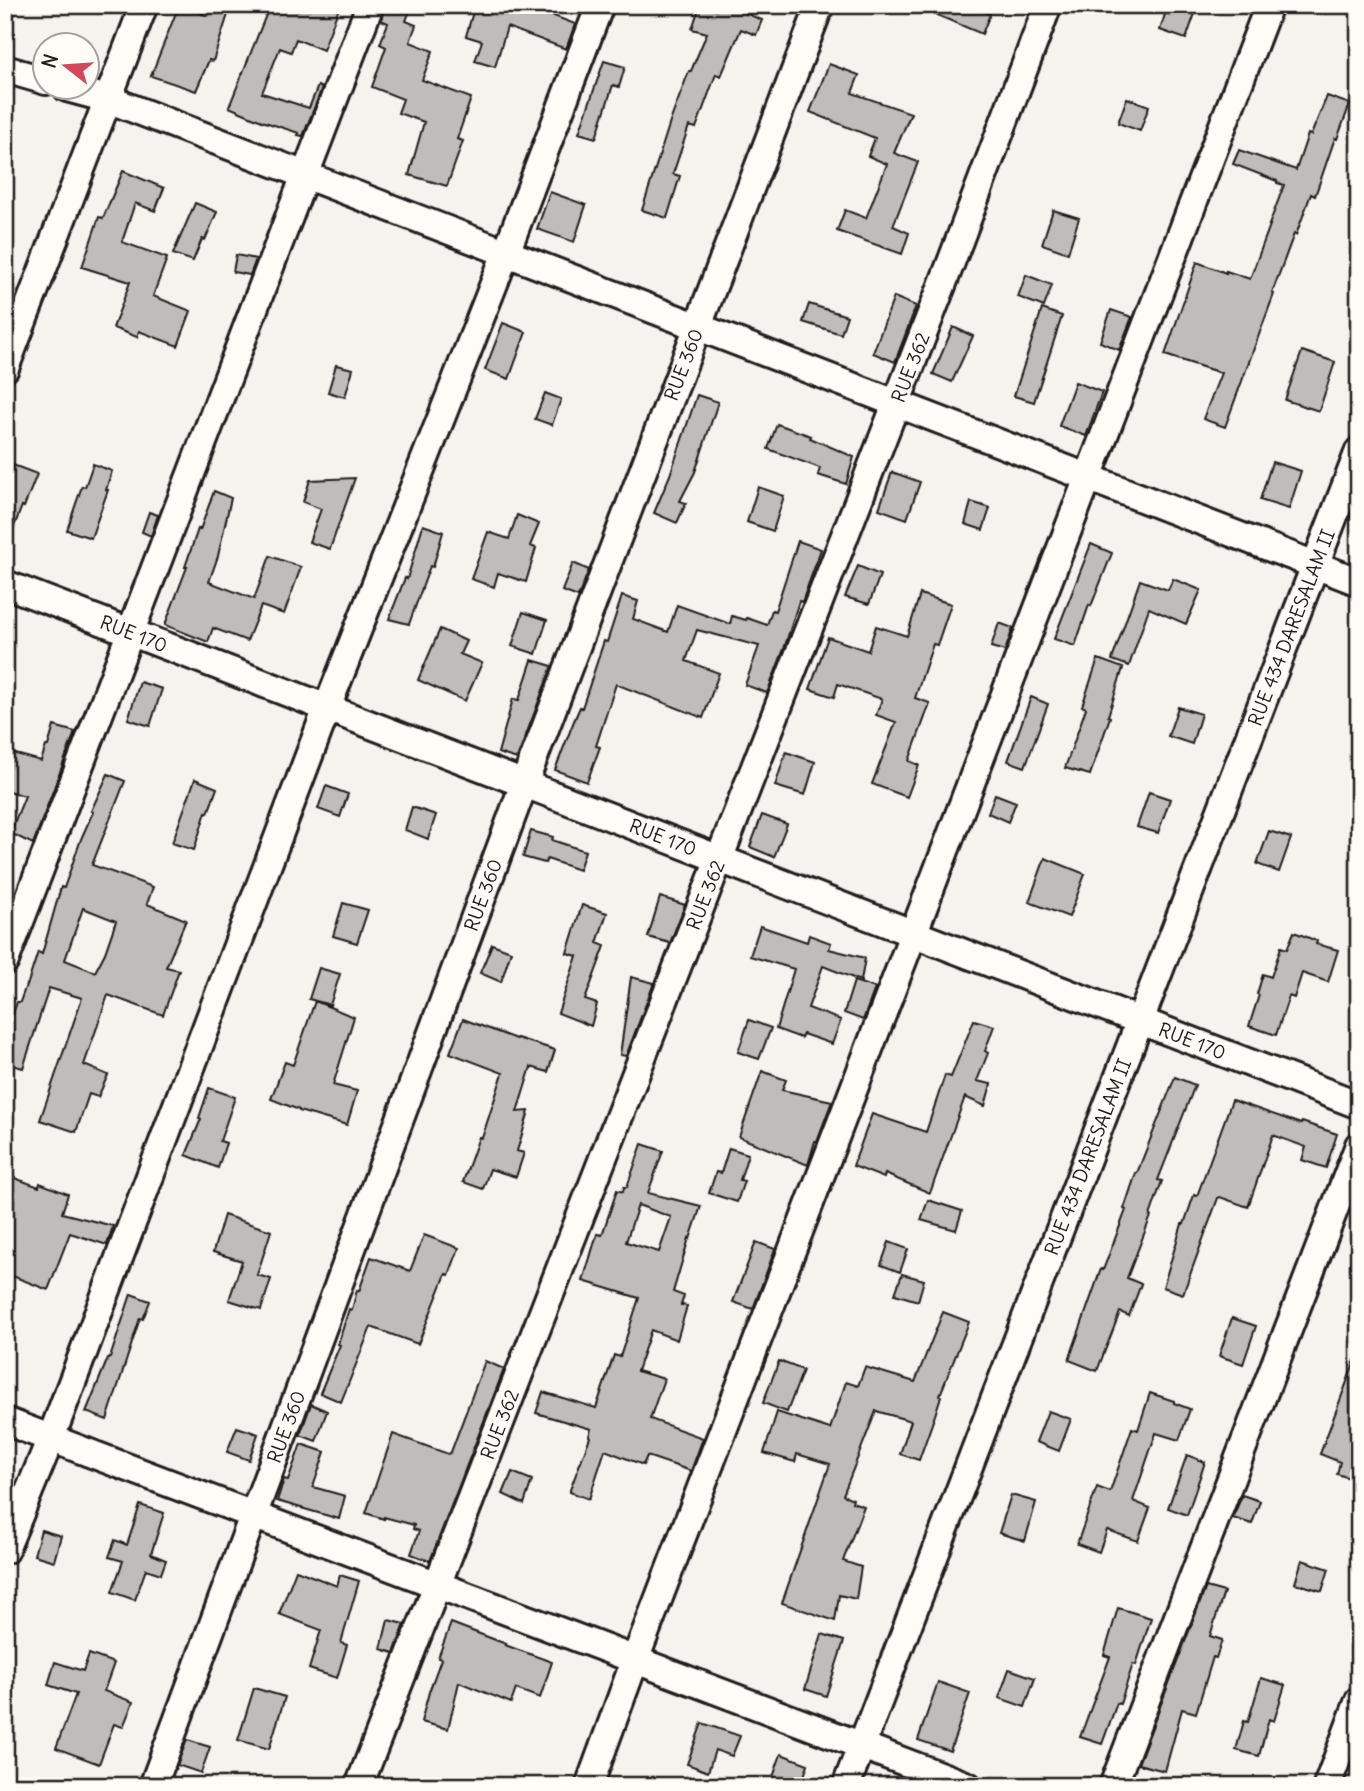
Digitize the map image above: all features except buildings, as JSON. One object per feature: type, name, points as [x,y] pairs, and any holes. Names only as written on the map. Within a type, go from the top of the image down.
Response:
[{"type":"street","points":[[5,368],[144,5]]},
{"type":"street","points":[[5,961],[370,5]]},
{"type":"street","points":[[5,1550],[51,1438],[327,708],[506,253],[600,5]]},
{"type":"street","name":"RUE 360","points":[[153,1786],[524,784],[820,5]]},
{"type":"street","name":"RUE 362","points":[[359,1786],[1048,5]]},
{"type":"street","points":[[589,1786],[1269,5]]},
{"type":"street","points":[[5,69],[32,77]]},
{"type":"street","points":[[102,97],[1359,582]]},
{"type":"street","name":"RUE 434 DARESALAM II","points":[[846,1786],[1359,451]]},
{"type":"street","name":"RUE 170","points":[[5,584],[1359,1105]]},
{"type":"street","points":[[1114,1786],[1359,1145]]},
{"type":"street","points":[[5,1421],[968,1786]]},
{"type":"street","points":[[1327,1786],[1359,1700]]}]
